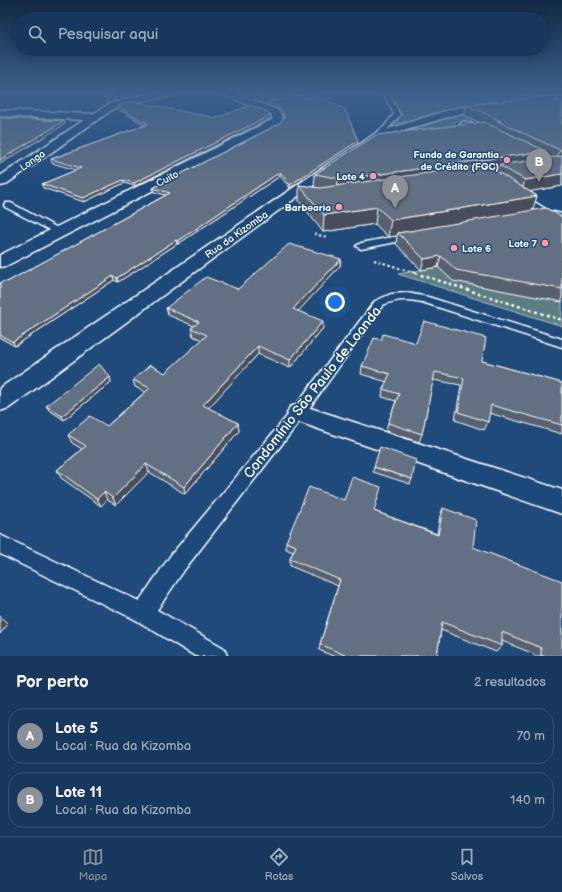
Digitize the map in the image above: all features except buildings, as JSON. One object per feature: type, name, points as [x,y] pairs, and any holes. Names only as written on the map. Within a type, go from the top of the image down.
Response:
[{"type":"street","name":"Longa","points":[[0,182],[84,124]]},
{"type":"street","name":"Cuito","points":[[0,262],[274,124]]},
{"type":"street","name":"Rua da Kizomba","points":[[0,401],[302,192],[350,154],[392,131],[415,124]]},
{"type":"street","points":[[298,413],[562,502]]},
{"type":"lane","points":[[350,154],[389,124]]},
{"type":"lane","points":[[466,124],[491,134]]},
{"type":"lane","points":[[512,193],[546,212],[562,217]]},
{"type":"lane","points":[[8,205],[60,232]]},
{"type":"lane","points":[[532,215],[546,212]]},
{"type":"lane","points":[[361,246],[420,235]]},
{"type":"lane","name":"Condomínio São Paulo de Loanda","points":[[143,613],[178,562],[298,413],[366,318],[379,303],[391,297],[407,296],[424,299],[562,343]]},
{"type":"lane","points":[[0,544],[143,613],[216,656]]},
{"type":"path","points":[[314,234],[327,237]]},
{"type":"path","points":[[361,246],[372,259],[562,320]]},
{"type":"green space","points":[[429,124],[454,124],[461,127],[387,140]]},
{"type":"green space","points":[[510,264],[562,283],[562,326],[398,274],[438,267],[448,276]]},
{"type":"place","name":"Fundo de Garantia de Crédito (FGC)","points":[[507,160]]},
{"type":"place","name":"Lote 4","points":[[373,176]]},
{"type":"place","name":"Lote 11","points":[[539,182]]},
{"type":"place","name":"Barbearia","points":[[339,207]]},
{"type":"place","name":"Lote 5","points":[[395,208]]},
{"type":"place","name":"Lote 7","points":[[545,243]]},
{"type":"place","name":"Lote 6","points":[[454,248]]}]
